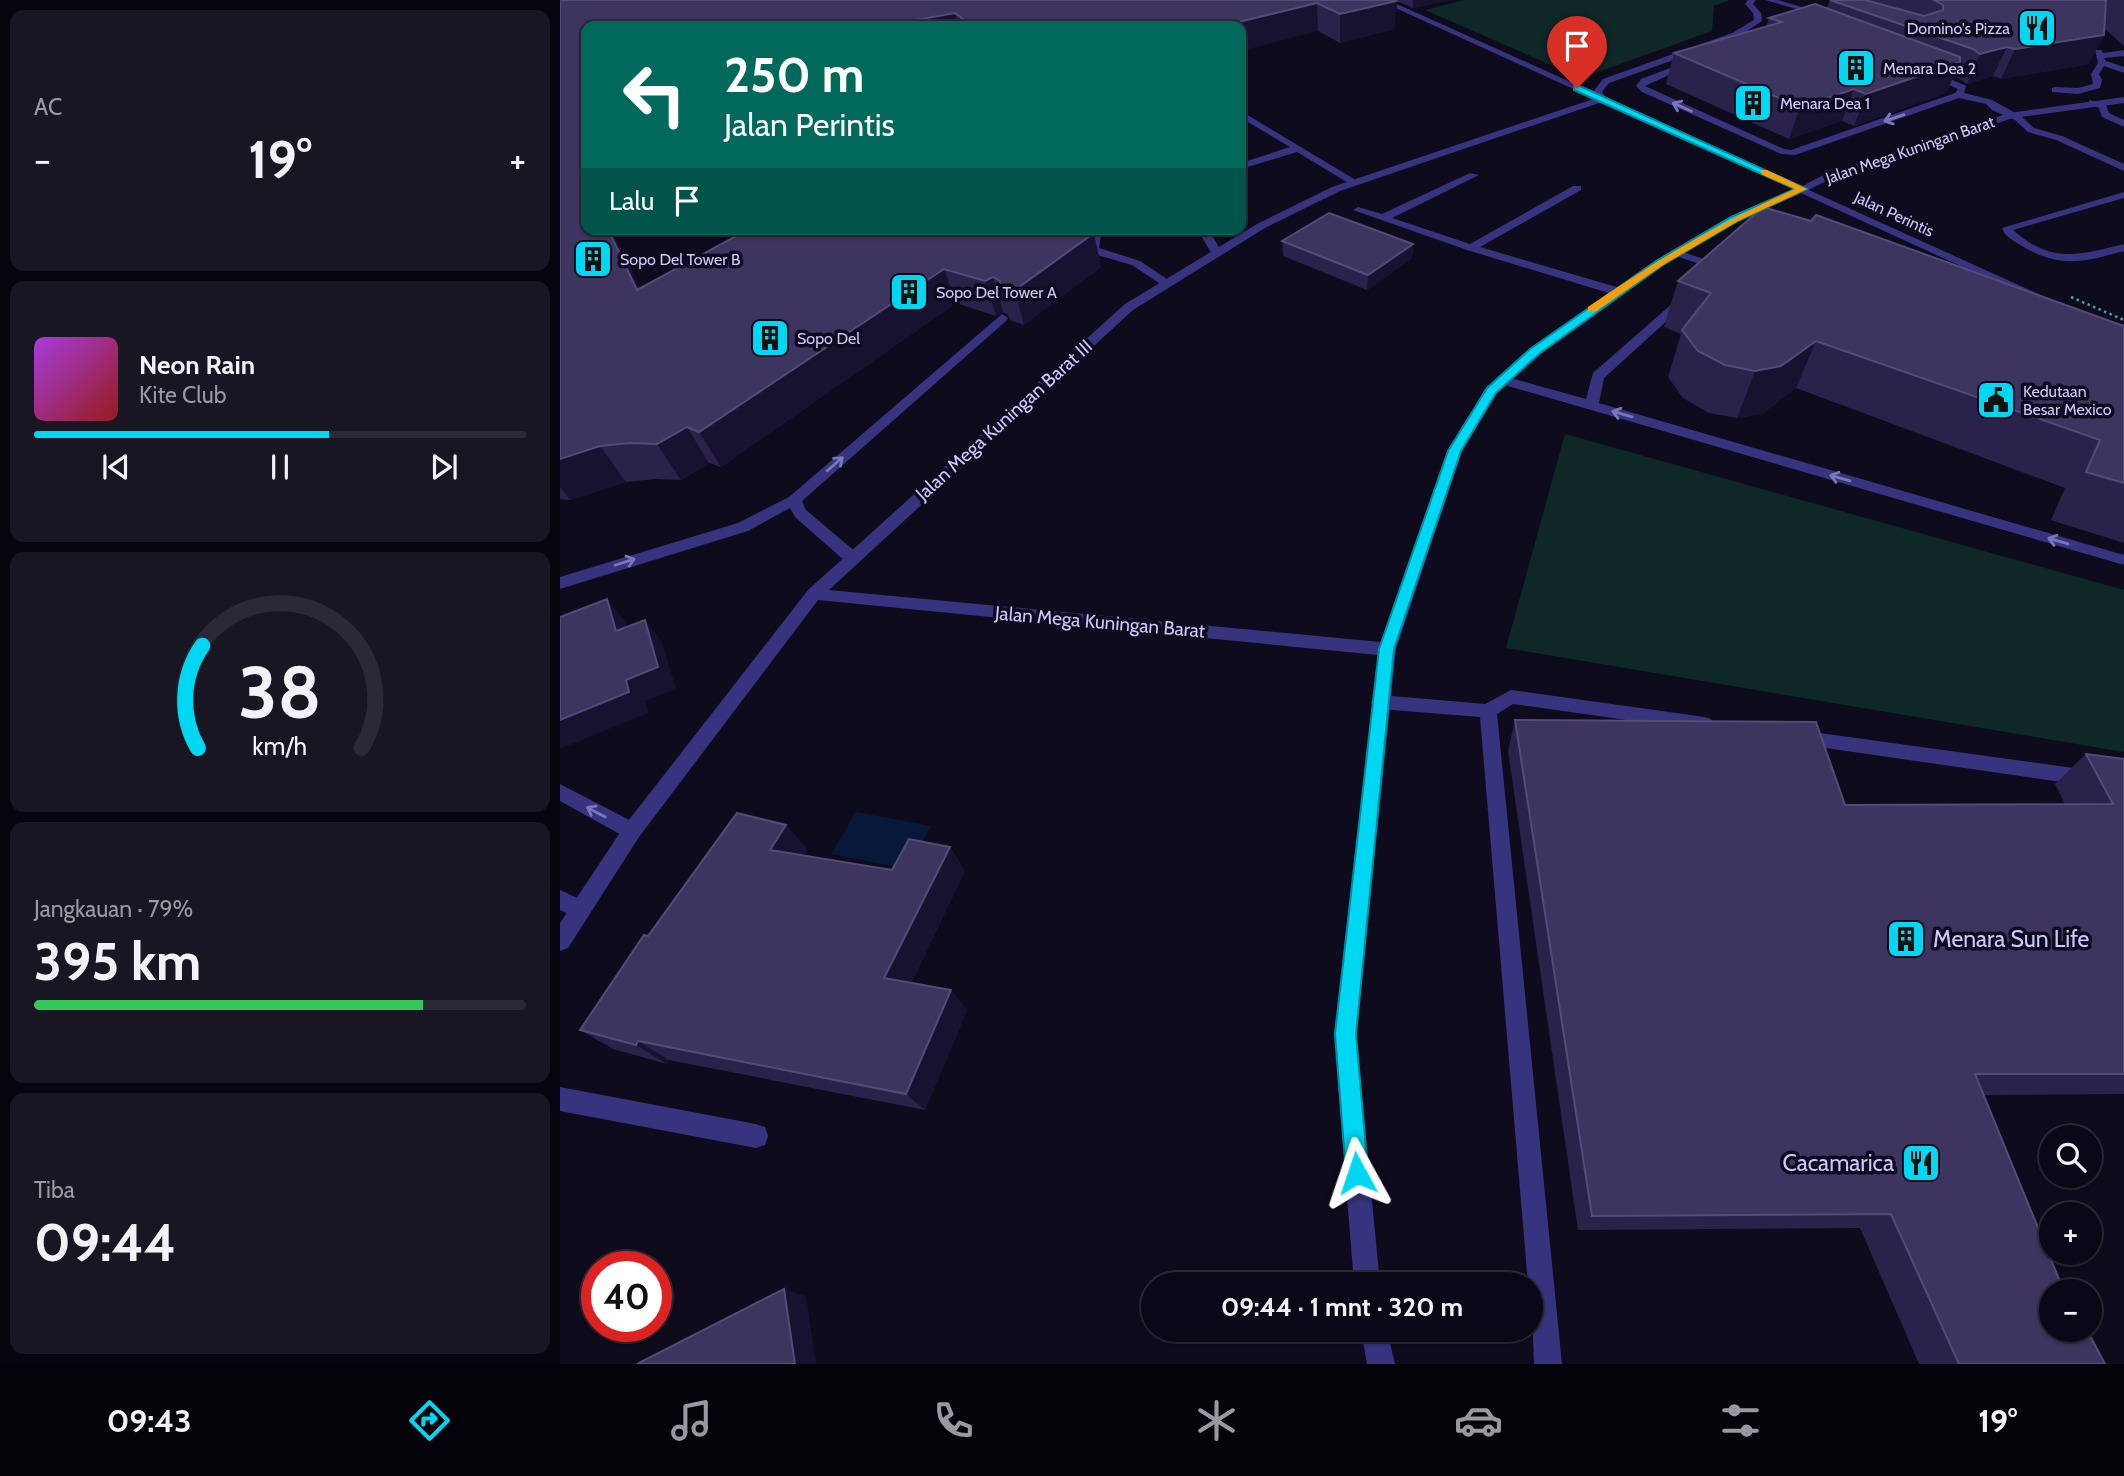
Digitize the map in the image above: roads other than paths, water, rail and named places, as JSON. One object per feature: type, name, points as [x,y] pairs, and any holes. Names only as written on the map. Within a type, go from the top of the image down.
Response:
[{"type":"street","name":"Jalan Perintis","points":[[1382,0],[1802,189],[1994,288],[2053,303]]},
{"type":"street","points":[[1602,99],[1597,92],[1606,81],[1735,36],[1758,21],[1757,13],[1749,4],[1752,0]]},
{"type":"street","points":[[1769,0],[1832,17]]},
{"type":"street","points":[[2099,56],[2124,53]]},
{"type":"street","points":[[2099,56],[2124,70]]},
{"type":"street","points":[[2055,90],[2078,91],[2096,86],[2098,80],[2095,74],[2099,56]]},
{"type":"street","points":[[1672,57],[1690,64]]},
{"type":"street","points":[[1703,59],[1644,81],[1640,86],[1770,147],[1792,153],[1958,95],[1963,88],[1918,69]]},
{"type":"street","points":[[1958,95],[2011,115],[2025,128],[2059,138],[2124,168]]},
{"type":"street","name":"Jalan Mega Kuningan Barat III","points":[[560,941],[569,904],[632,831],[814,594],[1129,307],[1216,252],[1308,201],[1602,99]]},
{"type":"street","name":"Jalan Mega Kuningan Barat","points":[[1366,1272],[1345,1034],[1387,649],[1455,451],[1491,391],[1535,351],[1616,291],[1735,219],[1831,175],[2011,115],[2092,102],[2124,100]]},
{"type":"street","points":[[2092,102],[2124,114]]},
{"type":"street","points":[[2103,107],[2105,115],[2124,124]]},
{"type":"street","points":[[1246,117],[1354,183]]},
{"type":"street","points":[[1246,164],[1298,148]]},
{"type":"street","points":[[1383,218],[1474,175]]},
{"type":"street","points":[[1471,248],[1577,188]]},
{"type":"street","points":[[2124,195],[2007,228],[2009,233],[2031,247],[2058,260],[2075,261],[2124,247]]},
{"type":"street","points":[[1359,210],[1471,248],[1616,291]]},
{"type":"street","points":[[1078,260],[1093,250],[1096,235]]},
{"type":"street","points":[[1206,235],[1216,252]]},
{"type":"street","points":[[1093,250],[1136,263],[1166,283]]},
{"type":"street","points":[[1592,405],[1598,376],[1715,272],[1677,253]]},
{"type":"street","points":[[560,583],[743,527],[794,500],[1002,318]]},
{"type":"street","points":[[1503,380],[2124,561]]},
{"type":"street","points":[[794,500],[800,513],[852,558]]},
{"type":"street","name":"Jalan Mega Kuningan Barat","points":[[814,594],[1387,649]]},
{"type":"street","points":[[1380,702],[1488,711],[1511,697],[1729,728]]},
{"type":"street","points":[[1488,711],[1542,1363]]},
{"type":"street","points":[[1784,735],[2124,783]]},
{"type":"street","points":[[560,792],[632,831]]},
{"type":"street","points":[[560,1099],[756,1136]]},
{"type":"street","points":[[1376,1342],[1381,1364]]},
{"type":"water","points":[[856,812],[931,826],[908,869],[831,854]]},
{"type":"place","name":"Domino's Pizza","points":[[2037,28]]},
{"type":"place","name":"Menara Dea 2","points":[[1856,68]]},
{"type":"place","name":"Menara Dea 1","points":[[1753,103]]},
{"type":"place","name":"Sopo Del Tower B","points":[[593,259]]},
{"type":"place","name":"Sopo Del Tower A","points":[[909,292]]},
{"type":"place","name":"Sopo Del","points":[[770,338]]},
{"type":"place","name":"Kedutaan Besar Mexico","points":[[1996,400]]},
{"type":"place","name":"Menara Sun Life","points":[[1906,939]]},
{"type":"place","name":"Cacamarica","points":[[1921,1163]]}]
